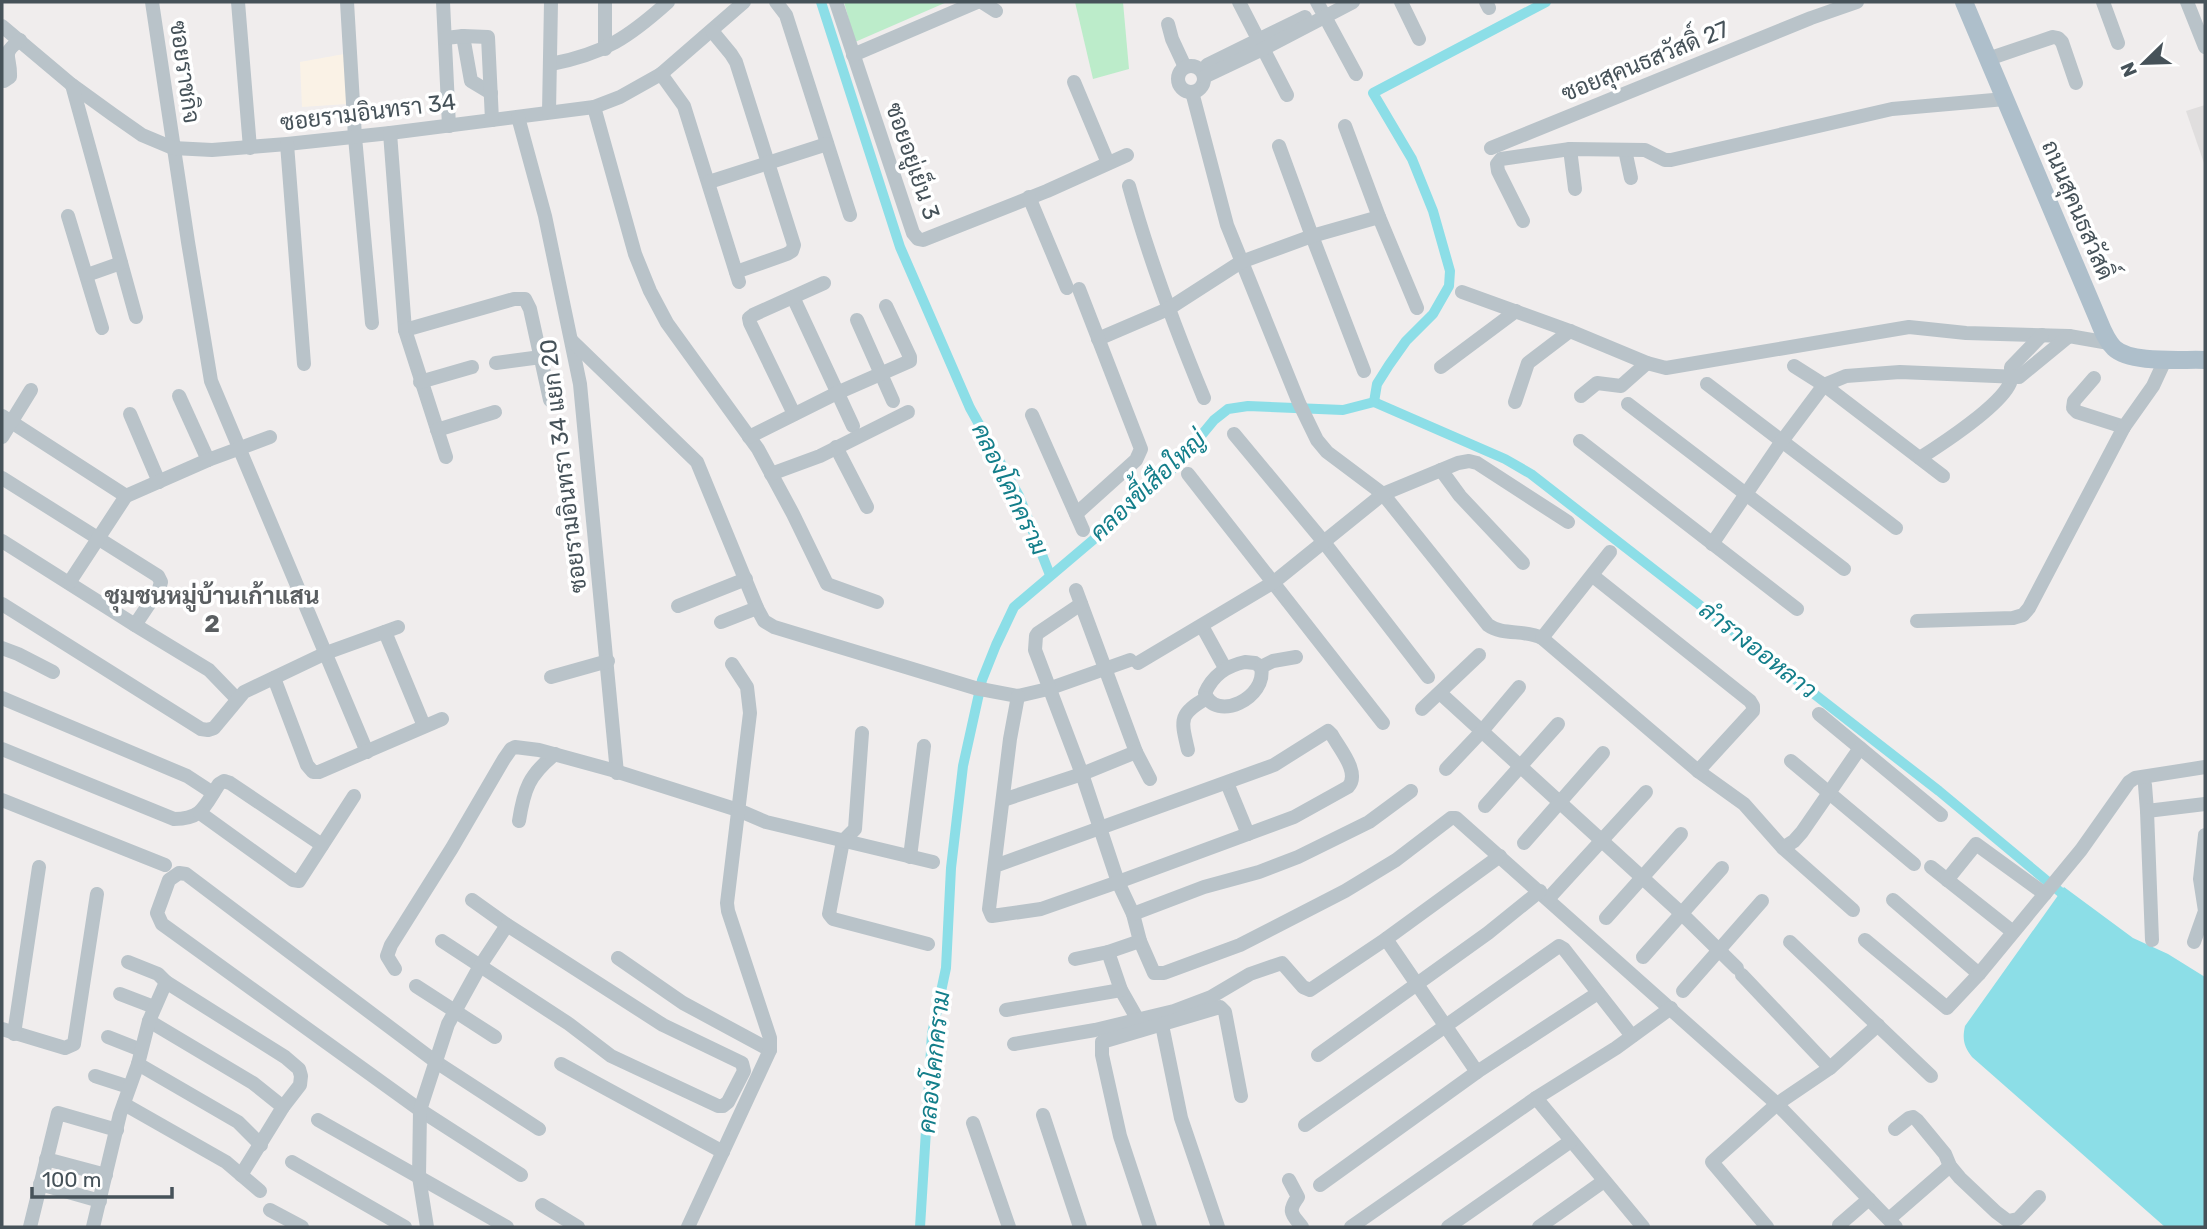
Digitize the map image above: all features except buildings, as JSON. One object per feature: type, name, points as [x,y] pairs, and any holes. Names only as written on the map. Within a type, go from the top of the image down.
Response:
[{"type":"main road","name":"ถนนสุคนธสวัสดิ์","points":[[1964,2],[2109,343]]},
{"type":"main road","points":[[2109,343],[2116,350],[2138,357],[2205,360]]},
{"type":"street","name":"ซอยราชกิจ","points":[[152,2],[211,381],[368,752]]},
{"type":"street","points":[[238,2],[250,148]]},
{"type":"street","points":[[347,2],[355,137],[372,323]]},
{"type":"street","points":[[443,2],[450,126]]},
{"type":"street","points":[[549,112],[551,2]]},
{"type":"street","points":[[605,2],[606,49]]},
{"type":"street","name":"ซอยรามอินทรา 34","points":[[2,26],[72,85],[142,135],[173,148],[192,150],[250,148],[355,137],[594,107],[661,75],[744,2]]},
{"type":"street","points":[[776,2],[786,15],[850,215]]},
{"type":"street","name":"ซอยอยู่เย็น 3","points":[[836,2],[913,233],[918,239],[923,240],[1127,155]]},
{"type":"street","points":[[853,55],[979,2],[996,11]]},
{"type":"street","points":[[1239,2],[1287,95]]},
{"type":"street","points":[[1167,24],[1196,71],[1201,87],[1192,92],[1186,92],[1178,82],[1180,70],[1196,71],[1261,44],[1324,7],[1353,2]]},
{"type":"street","points":[[1401,2],[1419,39]]},
{"type":"street","name":"ซอยสุคนธสวัสดิ์ 27","points":[[1491,148],[1798,23],[1857,2]]},
{"type":"street","points":[[2103,2],[2118,43]]},
{"type":"street","points":[[2187,2],[2205,47]]},
{"type":"street","points":[[551,64],[606,49],[637,29],[663,4]]},
{"type":"street","points":[[1324,7],[1356,74]]},
{"type":"street","points":[[661,75],[684,107],[737,277],[792,251],[794,245],[736,62],[712,31]]},
{"type":"street","points":[[463,36],[471,81],[491,93]]},
{"type":"street","points":[[446,38],[488,37],[492,120]]},
{"type":"street","points":[[1988,59],[2053,37],[2058,38],[2062,42],[2076,83]]},
{"type":"street","points":[[4,81],[10,72],[5,53],[20,40]]},
{"type":"street","points":[[1074,82],[1108,163]]},
{"type":"street","points":[[72,85],[136,317]]},
{"type":"street","points":[[1192,92],[1227,225],[1305,418],[1317,440],[1327,452],[1383,494],[1488,625],[1497,631],[1522,631],[1542,638],[1698,771],[1744,804],[1783,848],[1853,910]]},
{"type":"street","points":[[1523,221],[1498,171],[1498,161],[1501,159],[1570,149],[1645,150],[1665,160],[1671,160],[1892,109],[2005,99]]},
{"type":"street","points":[[594,107],[635,254],[667,323],[749,437],[827,584],[877,602]]},
{"type":"street","name":"ซอยรามอินทรา 34 แยก 20","points":[[518,117],[545,216],[580,384],[617,773]]},
{"type":"street","points":[[1345,126],[1417,308]]},
{"type":"street","points":[[390,133],[405,330],[446,457]]},
{"type":"street","points":[[287,144],[304,364]]},
{"type":"street","points":[[709,182],[827,144]]},
{"type":"street","points":[[1279,146],[1364,370]]},
{"type":"street","points":[[1570,149],[1575,189]]},
{"type":"street","points":[[1625,150],[1631,178]]},
{"type":"street","points":[[1129,186],[1146,248],[1204,398]]},
{"type":"street","points":[[1029,197],[1098,339],[1141,449],[1136,460],[1076,514]]},
{"type":"street","points":[[68,216],[102,328]]},
{"type":"street","points":[[1098,339],[1168,309],[1241,262],[1312,236],[1379,217]]},
{"type":"street","points":[[87,275],[121,263]]},
{"type":"street","points":[[794,414],[749,318],[824,283]]},
{"type":"street","points":[[1462,292],[1570,331],[1660,368],[1901,327],[1966,333],[2069,336],[2109,343]]},
{"type":"street","points":[[793,297],[853,426]]},
{"type":"street","points":[[405,330],[520,298],[525,299],[530,309],[550,400]]},
{"type":"street","points":[[749,437],[909,361],[911,358],[887,306]]},
{"type":"street","points":[[1441,367],[1516,312]]},
{"type":"street","points":[[857,320],[893,401]]},
{"type":"street","points":[[1515,402],[1528,363],[1570,331]]},
{"type":"street","points":[[1920,458],[1960,431],[2005,392],[2011,378],[2011,366],[2042,335]]},
{"type":"street","points":[[1712,544],[1824,385],[1846,376],[1900,372],[2021,377],[2069,336]]},
{"type":"street","points":[[572,341],[697,462],[764,621],[774,628],[979,688],[1018,696],[1048,689],[1105,667],[1134,661],[1202,626],[1274,582],[1383,494],[1464,461],[1477,463],[1567,522]]},
{"type":"street","points":[[496,363],[541,357]]},
{"type":"street","points":[[1917,621],[2013,618],[2023,615],[2124,427],[2153,386],[2166,358]]},
{"type":"street","points":[[1580,396],[1597,383],[1621,386],[1647,363]]},
{"type":"street","points":[[1794,366],[1824,385],[1943,476]]},
{"type":"street","points":[[420,382],[472,367]]},
{"type":"street","points":[[2094,378],[2074,401],[2073,408],[2077,412],[2124,427]]},
{"type":"street","points":[[1707,384],[1896,528]]},
{"type":"street","points":[[2,437],[6,418],[31,390]]},
{"type":"street","points":[[179,397],[208,460]]},
{"type":"street","points":[[1628,404],[1844,569]]},
{"type":"street","points":[[437,429],[495,412]]},
{"type":"street","points":[[771,474],[820,456],[908,412]]},
{"type":"street","points":[[130,414],[159,482]]},
{"type":"street","points":[[1032,415],[1083,530]]},
{"type":"street","points":[[6,418],[126,496]]},
{"type":"street","points":[[1234,434],[1323,541],[1428,677]]},
{"type":"street","points":[[69,583],[126,496],[208,460],[270,437]]},
{"type":"street","points":[[1580,441],[1797,609]]},
{"type":"street","points":[[836,447],[867,507]]},
{"type":"street","points":[[1441,470],[1467,504],[1523,563]]},
{"type":"street","points":[[1188,474],[1383,723]]},
{"type":"street","points":[[2,478],[159,576],[159,589],[135,625]]},
{"type":"street","points":[[2,541],[209,670],[237,699]]},
{"type":"street","points":[[1542,638],[1610,552]]},
{"type":"street","points":[[1593,576],[1753,706],[1753,711],[1698,771]]},
{"type":"street","points":[[678,606],[746,579]]},
{"type":"street","points":[[1150,779],[1136,752],[1078,597],[1036,636],[1035,650],[1082,774],[1118,882],[1133,914],[1140,941],[1151,970],[1156,974],[1240,945],[1345,891],[1396,860],[1451,818],[1457,819],[1777,1104],[1892,1223],[1950,1166]]},
{"type":"street","points":[[2,604],[201,729],[208,730],[214,728],[244,692],[326,653],[391,629],[424,726]]},
{"type":"street","points":[[721,622],[757,608]]},
{"type":"street","points":[[1202,626],[1225,668]]},
{"type":"street","points":[[2,648],[53,673]]},
{"type":"street","points":[[1422,709],[1479,655]]},
{"type":"street","points":[[1261,667],[1273,661],[1296,657]]},
{"type":"street","points":[[551,677],[608,661]]},
{"type":"street","points":[[1245,662],[1255,663],[1261,667],[1263,675],[1260,686],[1243,701],[1220,707],[1211,704],[1205,693],[1209,684],[1225,668],[1245,662]]},
{"type":"street","points":[[688,1227],[770,1050],[770,1038],[728,911],[737,810],[750,713],[747,687],[732,664]]},
{"type":"street","points":[[274,678],[307,765],[313,772],[368,752],[442,719]]},
{"type":"street","points":[[1446,769],[1519,687]]},
{"type":"street","points":[[1440,693],[1681,913],[1830,1068]]},
{"type":"street","points":[[995,866],[1274,765],[1328,732],[1353,773],[1353,782],[1294,817],[1041,909],[995,916],[990,914],[989,909],[1018,696]]},
{"type":"street","points":[[2,698],[187,776],[213,793]]},
{"type":"street","points":[[1188,750],[1183,730],[1184,719],[1187,711],[1206,698]]},
{"type":"street","points":[[1819,714],[1941,815]]},
{"type":"street","points":[[1485,806],[1558,724]]},
{"type":"street","points":[[862,733],[855,829],[843,841],[829,908],[830,917],[928,944]]},
{"type":"street","points":[[395,969],[387,956],[391,945],[511,749],[519,746],[617,773],[737,810],[766,822],[933,862]]},
{"type":"street","points":[[910,857],[924,746]]},
{"type":"street","points":[[1783,848],[1794,841],[1860,748]]},
{"type":"street","points":[[2,749],[174,819],[185,819],[201,813],[219,784],[224,781],[322,845]]},
{"type":"street","points":[[1003,800],[1082,774],[1136,752]]},
{"type":"street","points":[[1524,844],[1603,753]]},
{"type":"street","points":[[519,821],[529,781],[555,754]]},
{"type":"street","points":[[1791,761],[1914,864]]},
{"type":"street","points":[[1865,940],[1947,1008],[1979,974],[2081,850],[2129,782],[2135,778],[2205,767]]},
{"type":"street","points":[[1227,783],[1248,834]]},
{"type":"street","points":[[2146,785],[2152,940]]},
{"type":"street","points":[[1133,914],[1204,887],[1259,872],[1298,857],[1369,822],[1411,791]]},
{"type":"street","points":[[1318,1055],[1544,895],[1646,792]]},
{"type":"street","points":[[201,813],[293,880],[299,881],[354,796]]},
{"type":"street","points":[[2,800],[165,865]]},
{"type":"street","points":[[2147,811],[2205,804]]},
{"type":"street","points":[[1606,918],[1681,834]]},
{"type":"street","points":[[2194,942],[2205,911],[2200,879],[2205,835]]},
{"type":"street","points":[[1947,880],[1976,844],[2045,894]]},
{"type":"street","points":[[1014,1044],[1174,1011],[1211,997],[1251,974],[1282,963],[1303,987],[1310,990],[1386,939],[1500,856]]},
{"type":"street","points":[[39,867],[8,1031],[65,1048],[74,1044],[97,894]]},
{"type":"street","points":[[1931,867],[2013,932]]},
{"type":"street","points":[[1643,957],[1721,868]]},
{"type":"street","points":[[521,1175],[420,1117],[162,924],[157,913],[169,880],[179,873],[186,874],[436,1062],[539,1129]]},
{"type":"street","points":[[442,941],[569,1024],[611,1056],[718,1106],[728,1102],[744,1071],[742,1063],[663,1026],[472,900]]},
{"type":"street","points":[[1893,900],[1979,974]]},
{"type":"street","points":[[1683,991],[1762,901]]},
{"type":"street","points":[[427,1227],[419,1177],[420,1117],[448,1024],[507,925]]},
{"type":"street","points":[[1386,939],[1477,1072]]},
{"type":"street","points":[[1075,959],[1140,941]]},
{"type":"street","points":[[1790,942],[1931,1076]]},
{"type":"street","points":[[1305,1125],[1559,946],[1632,1036]]},
{"type":"street","points":[[1108,951],[1121,990],[1138,1020]]},
{"type":"street","points":[[618,958],[683,1003],[770,1050]]},
{"type":"street","points":[[93,1227],[124,1104],[157,1001],[158,974],[128,962]]},
{"type":"street","points":[[416,986],[495,1037]]},
{"type":"street","points":[[1006,1010],[1121,990]]},
{"type":"street","points":[[1320,1185],[1477,1072],[1598,993]]},
{"type":"street","points":[[120,994],[157,1001],[285,1057],[299,1069],[300,1085],[283,1107],[241,1175]]},
{"type":"street","points":[[157,1001],[283,1107]]},
{"type":"street","points":[[1150,1227],[1120,1136],[1101,1048],[1102,1042],[1216,1007],[1223,1008],[1226,1012],[1241,1097]]},
{"type":"street","points":[[1351,1227],[1671,1008]]},
{"type":"street","points":[[1163,1025],[1181,1118],[1218,1227]]},
{"type":"street","points":[[1767,1227],[1712,1162],[1777,1104],[1830,1068],[1878,1025]]},
{"type":"street","points":[[107,1037],[238,1122],[261,1145]]},
{"type":"street","points":[[561,1064],[723,1152]]},
{"type":"street","points":[[95,1076],[129,1087]]},
{"type":"street","points":[[1536,1098],[1637,1225]]},
{"type":"street","points":[[124,1104],[226,1162],[260,1191]]},
{"type":"street","points":[[30,1227],[58,1113],[117,1130]]},
{"type":"street","points":[[1043,1115],[1080,1227]]},
{"type":"street","points":[[1895,1129],[1909,1118],[1917,1120],[1945,1154],[1950,1166],[2008,1221],[2018,1219],[2039,1197]]},
{"type":"street","points":[[318,1120],[507,1227]]},
{"type":"street","points":[[973,1123],[1009,1227]]},
{"type":"street","points":[[1448,1227],[1571,1141]]},
{"type":"street","points":[[46,1159],[106,1175]]},
{"type":"street","points":[[292,1163],[405,1227]]},
{"type":"street","points":[[1289,1180],[1298,1197],[1291,1206],[1292,1214],[1302,1227]]},
{"type":"street","points":[[1539,1227],[1604,1181]]},
{"type":"street","points":[[40,1184],[100,1201]]},
{"type":"street","points":[[1839,1225],[1870,1199]]},
{"type":"street","points":[[542,1205],[578,1227]]},
{"type":"street","points":[[270,1210],[302,1227]]},
{"type":"shaded area","points":[[344,54],[347,104],[302,107],[300,62]]},
{"type":"shaded area","points":[[2205,105],[2205,166],[2186,111]]},
{"type":"green space","points":[[844,2],[947,2],[855,42]]},
{"type":"green space","points":[[1075,2],[1123,2],[1129,69],[1093,79]]},
{"type":"water","points":[[2064,887],[2133,938],[2168,954],[2205,977],[2205,1227],[2165,1227],[1972,1057],[1965,1046],[1965,1026]]},
{"type":"waterway","name":"คลองโคกคราม","points":[[821,2],[900,247],[970,408],[1019,496],[1050,575]]},
{"type":"waterway","name":"คลองขี้เสือใหญ่","points":[[1374,402],[1377,384],[1389,365],[1406,341],[1433,314],[1449,286],[1450,271],[1433,211],[1412,159],[1373,93],[1546,2]]},
{"type":"waterway","name":"ลำรางออหลาว","points":[[1374,402],[1505,459],[1531,474],[1939,791],[2070,900]]},
{"type":"waterway","name":"คลองโคกคราม","points":[[920,1227],[932,1034],[946,968],[951,868],[963,766],[982,680],[1014,607],[1176,466],[1214,420],[1228,409],[1248,406],[1343,410],[1374,402]]},
{"type":"district","name":"ชุมชนหมู่บ้านเก้าแสน 2","points":[[212,610]]}]
